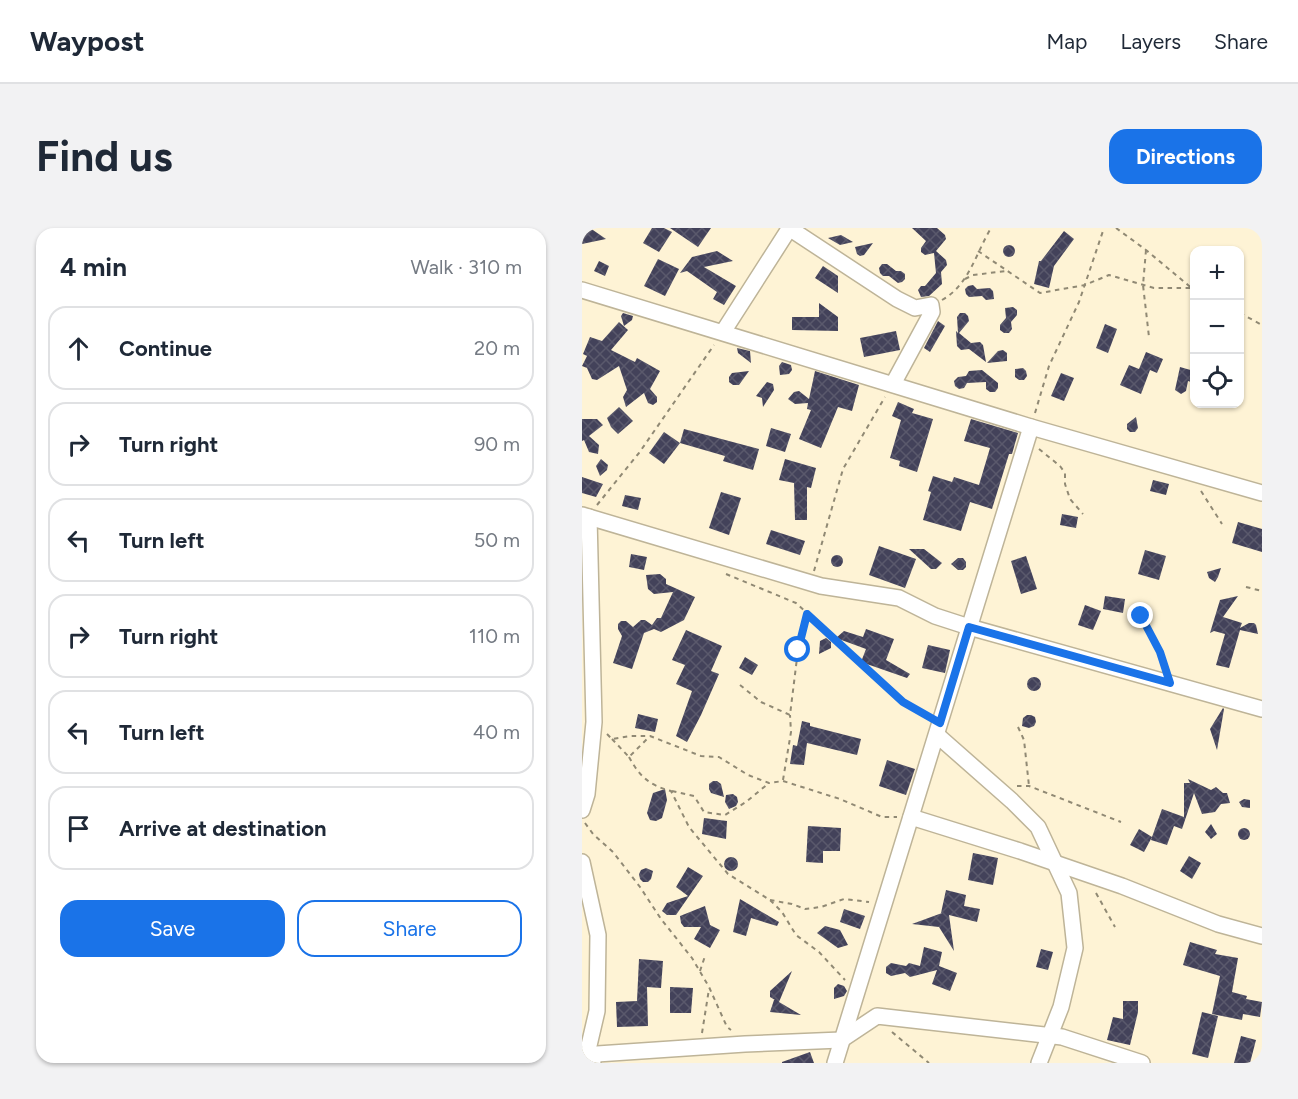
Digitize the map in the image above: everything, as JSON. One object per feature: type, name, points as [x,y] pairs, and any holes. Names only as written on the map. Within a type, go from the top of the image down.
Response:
[{"type":"street","points":[[723,332],[789,228],[897,299],[915,308],[931,305],[932,312],[893,384]]},
{"type":"street","points":[[582,290],[893,384],[1029,433],[1188,472],[1262,493]]},
{"type":"street","points":[[835,1063],[1029,433]]},
{"type":"street","points":[[582,810],[587,794],[588,721],[586,516],[821,586],[899,598],[935,616],[969,627],[1262,709]]},
{"type":"street","points":[[938,729],[1038,827],[1069,893],[1075,948],[1061,1007],[1039,1063]]},
{"type":"street","points":[[911,817],[1056,863],[1218,924],[1262,936]]},
{"type":"street","points":[[582,862],[598,935],[597,1011],[588,1057],[745,1044],[841,1040],[877,1017],[1062,1037],[1142,1063]]},
{"type":"path","points":[[931,305],[954,293],[970,271],[991,228]]},
{"type":"path","points":[[1083,514],[1070,499],[1065,484],[1065,473],[1029,433],[1049,366],[1079,302],[1104,228]]},
{"type":"path","points":[[1116,228],[1146,250],[1190,288]]},
{"type":"path","points":[[1146,250],[1143,285],[1149,337]]},
{"type":"path","points":[[978,251],[1041,293],[1085,285],[1109,275],[1154,288],[1190,288]]},
{"type":"path","points":[[963,281],[973,275],[1008,271]]},
{"type":"path","points":[[1244,316],[1262,325]]},
{"type":"path","points":[[586,516],[645,445],[723,332]]},
{"type":"path","points":[[810,582],[843,470],[893,384]]},
{"type":"path","points":[[1188,472],[1222,524]]},
{"type":"path","points":[[724,573],[796,603],[903,702],[938,729]]},
{"type":"path","points":[[1246,586],[1262,591]]},
{"type":"path","points":[[1132,611],[1141,616],[1160,652],[1170,683]]},
{"type":"path","points":[[783,781],[791,732],[790,715],[796,662],[807,614]]},
{"type":"path","points":[[740,685],[762,702],[790,715]]},
{"type":"path","points":[[588,721],[612,739],[630,757],[637,771],[654,786],[694,796],[704,812],[725,814],[746,802],[769,783]]},
{"type":"path","points":[[1018,727],[1024,740],[1029,786]]},
{"type":"path","points":[[612,739],[650,736],[701,756],[719,757],[748,775],[769,783],[783,781],[840,799],[882,817],[911,817]]},
{"type":"path","points":[[630,757],[650,736]]},
{"type":"path","points":[[995,786],[1029,786],[1121,822]]},
{"type":"path","points":[[671,791],[689,827],[728,874],[770,900],[782,912],[796,935],[819,952],[856,994]]},
{"type":"path","points":[[582,818],[593,834],[613,852],[692,958],[709,987],[727,1027],[745,1044]]},
{"type":"path","points":[[1086,874],[1115,927]]},
{"type":"path","points":[[770,900],[805,909],[821,907],[844,899],[884,904]]},
{"type":"path","points":[[700,971],[705,956]]},
{"type":"path","points":[[699,1048],[709,987]]},
{"type":"path","points":[[877,1017],[900,1040],[929,1063]]},
{"type":"building","points":[[582,228],[590,228],[606,239],[582,244]]},
{"type":"building","points":[[652,228],[664,228],[672,232],[659,252],[643,243]]},
{"type":"building","points":[[670,228],[711,228],[698,247]]},
{"type":"building","points":[[912,228],[937,228],[946,239],[936,251],[946,260],[947,265],[941,272],[942,284],[929,296],[921,297],[918,290],[921,286],[925,286],[936,273],[934,253],[925,255],[921,252],[926,241]]},
{"type":"building","points":[[1064,231],[1074,239],[1054,266],[1049,288],[1034,284],[1039,261]]},
{"type":"building","points":[[841,235],[853,242],[840,245],[828,238]]},
{"type":"building","points":[[873,243],[864,255],[857,254],[855,247]]},
{"type":"building","points":[[1011,245],[1015,251],[1011,257],[1007,257],[1003,249]]},
{"type":"building","points":[[717,251],[733,261],[704,267],[736,286],[724,305],[713,299],[717,292],[687,271],[680,273],[692,257]]},
{"type":"building","points":[[658,259],[679,269],[665,296],[644,286]]},
{"type":"building","points":[[599,261],[609,266],[605,276],[594,271]]},
{"type":"building","points":[[882,264],[901,271],[905,274],[905,279],[898,283],[889,276],[883,276],[879,268]]},
{"type":"building","points":[[823,266],[838,276],[838,293],[815,278]]},
{"type":"building","points":[[973,285],[977,289],[990,288],[994,299],[986,300],[982,296],[969,297],[965,289]]},
{"type":"building","points":[[819,303],[838,317],[838,331],[792,330],[792,317],[819,317]]},
{"type":"building","points":[[1013,307],[1017,310],[1017,315],[1011,322],[1012,329],[1009,333],[1004,333],[1000,330],[1000,325],[1006,318],[1005,308]]},
{"type":"building","points":[[623,313],[633,316],[632,320],[624,326],[621,316]]},
{"type":"building","points":[[960,313],[965,313],[969,321],[959,333],[971,343],[980,342],[983,345],[986,362],[969,349],[961,350],[957,346],[957,317]]},
{"type":"building","points":[[938,321],[945,326],[930,352],[924,348]]},
{"type":"building","points":[[619,322],[628,330],[611,350],[635,362],[637,358],[660,371],[650,389],[657,397],[657,402],[653,405],[648,403],[644,393],[626,407],[623,397],[627,390],[619,366],[597,380],[592,379],[587,368],[582,366],[587,356],[583,354],[590,337],[602,341]]},
{"type":"building","points":[[1105,324],[1117,329],[1108,353],[1096,348]]},
{"type":"building","points":[[896,331],[900,350],[864,357],[860,338]]},
{"type":"building","points":[[737,348],[750,351],[751,363],[738,353]]},
{"type":"building","points":[[1003,350],[1007,353],[1007,361],[987,363],[998,351]]},
{"type":"building","points":[[1146,352],[1163,359],[1157,373],[1150,370],[1141,394],[1120,385],[1129,365],[1139,369]]},
{"type":"building","points":[[782,362],[791,365],[792,370],[789,374],[780,375],[779,366]]},
{"type":"building","points":[[1180,367],[1190,370],[1190,382],[1188,381],[1186,391],[1181,394],[1175,390]]},
{"type":"building","points":[[1023,368],[1027,376],[1024,380],[1019,380],[1015,377],[1015,369]]},
{"type":"building","points":[[982,370],[998,383],[995,392],[986,389],[986,382],[967,383],[964,388],[959,389],[955,386],[954,381],[958,377],[966,376],[969,371]]},
{"type":"building","points":[[749,371],[739,385],[729,382],[732,373]]},
{"type":"building","points":[[815,371],[859,385],[852,411],[838,407],[821,448],[799,439],[811,410],[807,409],[808,403],[795,404],[788,399],[794,392],[799,391],[809,399]]},
{"type":"building","points":[[1061,373],[1074,378],[1064,401],[1051,396]]},
{"type":"building","points":[[767,382],[773,384],[774,390],[763,407],[762,398],[756,396]]},
{"type":"building","points":[[898,402],[914,409],[912,413],[933,419],[917,472],[899,466],[900,461],[890,458],[901,420],[892,416]]},
{"type":"building","points":[[619,407],[633,421],[618,434],[611,427],[607,418]]},
{"type":"building","points":[[1136,417],[1138,428],[1135,432],[1130,432],[1127,424]]},
{"type":"building","points":[[582,419],[597,419],[603,425],[589,436],[599,445],[598,454],[589,452],[584,440],[582,441]]},
{"type":"building","points":[[971,419],[1018,433],[992,509],[970,502],[961,531],[923,520],[933,476],[952,482],[954,477],[979,485],[990,448],[964,441]]},
{"type":"building","points":[[771,428],[791,434],[785,452],[766,446]]},
{"type":"building","points":[[684,429],[759,449],[753,470],[723,461],[725,456],[680,443]]},
{"type":"building","points":[[664,432],[680,443],[664,464],[649,453]]},
{"type":"building","points":[[601,459],[608,465],[607,470],[600,476],[596,466]]},
{"type":"building","points":[[785,459],[816,468],[811,488],[807,487],[807,520],[795,520],[794,483],[779,480]]},
{"type":"building","points":[[582,477],[603,484],[596,497],[582,493]]},
{"type":"building","points":[[1153,480],[1169,484],[1166,495],[1150,491]]},
{"type":"building","points":[[721,492],[741,498],[729,535],[709,528]]},
{"type":"building","points":[[625,495],[641,498],[638,510],[622,506]]},
{"type":"building","points":[[1062,514],[1078,517],[1076,528],[1060,525]]},
{"type":"building","points":[[1238,522],[1262,529],[1262,552],[1232,543]]},
{"type":"building","points":[[771,530],[805,541],[800,555],[766,544]]},
{"type":"building","points":[[879,546],[916,559],[905,588],[869,575]]},
{"type":"building","points":[[909,549],[924,549],[942,563],[936,569],[931,569]]},
{"type":"building","points":[[1145,550],[1166,556],[1159,580],[1138,574]]},
{"type":"building","points":[[631,554],[647,557],[644,570],[629,567]]},
{"type":"building","points":[[839,555],[843,561],[839,567],[835,567],[831,559]]},
{"type":"building","points":[[1026,556],[1037,589],[1021,594],[1011,561]]},
{"type":"building","points":[[958,558],[963,558],[966,562],[963,570],[958,570],[951,564]]},
{"type":"building","points":[[1221,568],[1215,582],[1209,578],[1207,572]]},
{"type":"building","points":[[660,574],[666,579],[666,584],[695,597],[684,620],[661,632],[654,629],[644,633],[632,669],[613,663],[622,636],[618,629],[621,621],[626,621],[633,627],[641,620],[652,625],[657,618],[661,618],[673,592],[654,594],[648,589],[646,575]]},
{"type":"building","points":[[1105,596],[1125,599],[1123,613],[1103,609]]},
{"type":"building","points":[[1238,596],[1223,617],[1242,623],[1240,628],[1254,623],[1258,634],[1240,630],[1229,668],[1216,665],[1225,634],[1214,631],[1210,633],[1220,600]]},
{"type":"building","points":[[1085,605],[1101,611],[1093,630],[1078,625]]},
{"type":"building","points":[[866,629],[894,639],[886,660],[910,674],[907,678],[861,662],[866,649],[836,638],[844,631],[863,637]]},
{"type":"building","points":[[686,630],[722,646],[711,671],[719,674],[687,742],[676,736],[692,691],[676,684],[685,665],[672,660]]},
{"type":"building","points":[[826,638],[831,642],[831,648],[819,654],[820,641]]},
{"type":"building","points":[[928,645],[950,650],[945,673],[922,668]]},
{"type":"building","points":[[745,657],[758,665],[752,675],[739,668]]},
{"type":"building","points":[[1034,677],[1039,679],[1041,684],[1039,689],[1034,691],[1029,689],[1027,684],[1029,679]]},
{"type":"building","points":[[1224,709],[1217,750],[1210,729]]},
{"type":"building","points":[[638,714],[658,719],[655,732],[635,728]]},
{"type":"building","points":[[1027,715],[1035,717],[1036,722],[1029,728],[1022,726],[1023,718]]},
{"type":"building","points":[[802,721],[810,723],[810,726],[861,739],[857,755],[807,743],[804,765],[790,764],[793,745],[797,746]]},
{"type":"building","points":[[887,760],[915,769],[906,795],[879,786]]},
{"type":"building","points":[[1188,779],[1211,790],[1216,787],[1223,793],[1227,793],[1230,803],[1221,804],[1215,812],[1202,814],[1194,793],[1182,829],[1174,826],[1167,845],[1151,840],[1162,809],[1184,817],[1184,783],[1190,783]]},
{"type":"building","points":[[713,781],[721,784],[724,797],[711,793],[709,784]]},
{"type":"building","points":[[665,789],[667,800],[662,818],[656,821],[650,820],[647,813],[653,793]]},
{"type":"building","points":[[733,794],[737,797],[738,802],[736,806],[729,809],[725,802],[726,795]]},
{"type":"building","points":[[1244,799],[1250,800],[1250,808],[1242,807],[1239,802]]},
{"type":"building","points":[[704,818],[727,821],[726,839],[702,834]]},
{"type":"building","points":[[1211,824],[1217,834],[1211,839],[1205,832]]},
{"type":"building","points":[[808,826],[841,828],[840,851],[823,851],[823,863],[806,862]]},
{"type":"building","points":[[1244,828],[1250,834],[1244,840],[1238,834]]},
{"type":"building","points":[[1139,829],[1152,837],[1144,852],[1130,845]]},
{"type":"building","points":[[973,853],[998,858],[993,885],[968,880]]},
{"type":"building","points":[[1189,856],[1201,863],[1192,879],[1180,871]]},
{"type":"building","points":[[731,857],[736,859],[738,864],[736,869],[731,871],[726,869],[724,864],[726,859]]},
{"type":"building","points":[[688,867],[703,876],[676,915],[667,915],[662,911],[667,903],[688,896],[676,887]]},
{"type":"building","points":[[646,868],[653,871],[651,879],[643,882],[639,874]]},
{"type":"building","points":[[946,890],[966,895],[964,906],[980,909],[977,922],[949,915],[954,951],[939,927],[912,924],[942,913]]},
{"type":"building","points":[[740,899],[779,922],[777,926],[751,918],[746,936],[733,932]]},
{"type":"building","points":[[705,906],[710,925],[720,930],[710,948],[694,939],[701,927],[684,927],[680,916]]},
{"type":"building","points":[[844,909],[865,916],[860,929],[840,922]]},
{"type":"building","points":[[825,926],[840,930],[848,945],[838,948],[817,933]]},
{"type":"building","points":[[1190,942],[1217,950],[1215,954],[1238,958],[1232,992],[1247,996],[1246,999],[1262,1002],[1260,1017],[1243,1014],[1242,1020],[1212,1014],[1220,976],[1183,965]]},
{"type":"building","points":[[924,947],[942,952],[939,966],[957,973],[950,991],[932,984],[937,970],[910,977],[905,973],[891,976],[886,973],[886,967],[891,963],[906,966],[909,963],[920,966]]},
{"type":"building","points":[[1041,949],[1053,952],[1048,970],[1036,967]]},
{"type":"building","points":[[639,959],[663,961],[661,988],[647,987],[648,1026],[617,1027],[616,1002],[637,1001]]},
{"type":"building","points":[[792,971],[779,1002],[801,1015],[770,1012],[775,1000],[770,997],[770,991]]},
{"type":"building","points":[[838,984],[844,986],[847,991],[844,996],[834,999],[834,988]]},
{"type":"building","points":[[670,987],[693,988],[691,1013],[670,1013]]},
{"type":"building","points":[[1123,1001],[1138,1001],[1138,1012],[1130,1045],[1107,1040],[1113,1017],[1123,1019]]},
{"type":"building","points":[[1202,1012],[1218,1016],[1208,1058],[1192,1054]]},
{"type":"building","points":[[1241,1036],[1256,1040],[1250,1063],[1234,1063]]},
{"type":"building","points":[[810,1052],[814,1063],[782,1063],[782,1062]]},
{"type":"route","points":[[798,650],[807,614],[903,702],[940,723],[969,627],[1170,683],[1160,652],[1141,616]]}]
